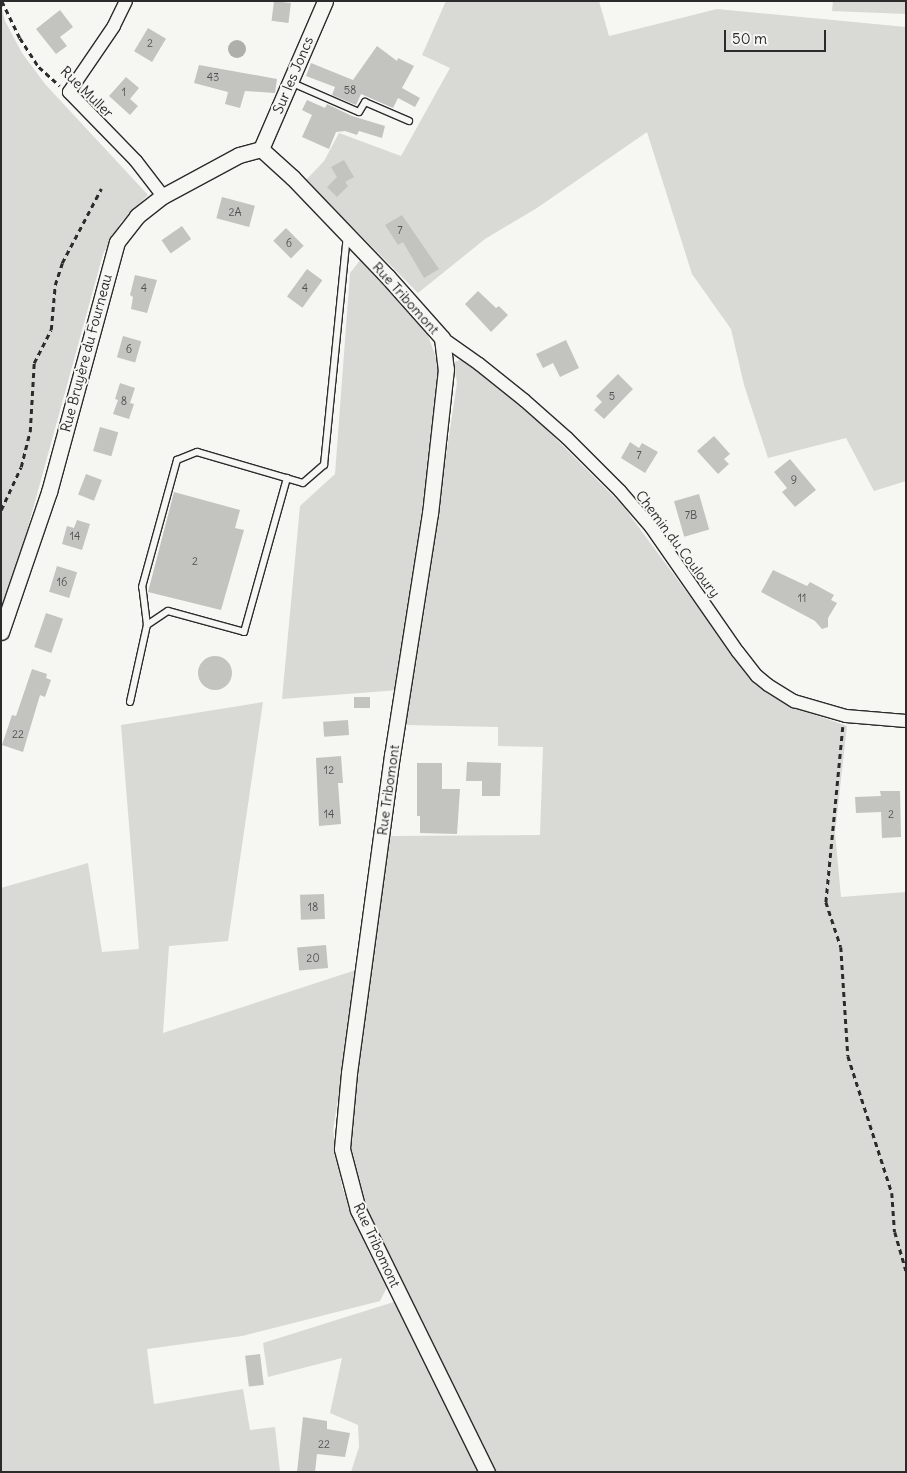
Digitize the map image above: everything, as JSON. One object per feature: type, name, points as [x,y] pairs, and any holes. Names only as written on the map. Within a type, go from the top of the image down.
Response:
[{"type":"street","points":[[69,92],[114,26],[126,1]]},
{"type":"street","name":"Sur les Joncs","points":[[261,149],[325,1]]},
{"type":"street","name":"Rue Muller","points":[[69,92],[136,161],[163,196]]},
{"type":"street","name":"Rue Bruyère du Fourneau","points":[[1,632],[49,492],[117,242],[136,216],[163,196],[239,155],[261,149]]},
{"type":"street","name":"Rue Tribomont","points":[[261,149],[293,178],[387,276],[442,338],[446,369],[430,513],[392,755],[349,1074],[342,1149],[358,1210],[488,1472]]},
{"type":"street","name":"Chemin du Couloury","points":[[442,338],[479,364],[524,400],[568,438],[620,491],[651,527],[757,676],[775,690],[794,701],[846,716],[906,720]]},
{"type":"lane","points":[[290,82],[359,112],[365,102],[409,121]]},
{"type":"lane","points":[[130,702],[147,626],[142,586],[177,460],[197,452],[303,483],[324,465],[347,236]]},
{"type":"lane","points":[[147,626],[168,611],[244,632],[287,478]]},
{"type":"path","name":"Rue Muller","points":[[2,1],[20,38],[39,67],[69,92]]},
{"type":"path","points":[[1,510],[21,467],[30,432],[34,363],[51,330],[56,285],[62,263],[101,189]]},
{"type":"path","points":[[846,716],[826,902],[842,947],[848,1056],[892,1193],[895,1232],[906,1270]]},
{"type":"shaded area","points":[[446,1],[599,1],[609,36],[717,9],[906,27],[906,481],[874,491],[846,438],[768,458],[744,385],[731,329],[692,274],[647,132],[537,208],[485,239],[418,293],[306,180],[324,161],[339,133],[401,156],[450,68],[422,55]]},
{"type":"shaded area","points":[[833,1],[906,1],[906,14],[832,11]]},
{"type":"shaded area","points":[[1,4],[5,21],[22,53],[45,84],[148,195],[121,222],[103,254],[25,538],[1,608]]},
{"type":"shaded area","points":[[237,40],[243,43],[246,49],[243,55],[237,58],[231,55],[228,49],[231,43]]},
{"type":"shaded area","points":[[361,259],[424,325],[440,368],[399,690],[282,699],[300,506],[335,474],[350,273]]},
{"type":"shaded area","points":[[463,359],[539,422],[623,506],[751,679],[778,698],[813,714],[847,726],[835,833],[841,897],[906,892],[906,1472],[351,1472],[359,1447],[358,1425],[330,1413],[342,1358],[268,1377],[263,1343],[397,1301],[359,1201],[349,1135],[389,836],[540,835],[543,747],[498,746],[498,727],[405,725],[457,383],[454,362]]},
{"type":"shaded area","points":[[263,702],[228,941],[169,946],[163,1033],[359,969],[333,1130],[342,1187],[368,1251],[387,1287],[380,1301],[242,1336],[147,1349],[154,1404],[243,1389],[250,1430],[275,1427],[280,1472],[1,1472],[1,888],[88,863],[102,952],[139,949],[121,725]]},
{"type":"building","points":[[274,1],[291,3],[288,23],[272,21]]},
{"type":"building","points":[[60,10],[73,27],[60,37],[67,46],[56,54],[36,29]]},
{"type":"building","points":[[148,28],[166,39],[152,62],[134,51]]},
{"type":"building","points":[[377,46],[397,61],[398,58],[414,66],[402,88],[420,98],[415,107],[398,98],[393,108],[361,94],[356,105],[332,95],[335,87],[306,76],[311,63],[353,80]]},
{"type":"building","points":[[199,65],[277,79],[275,93],[245,91],[240,108],[225,104],[228,92],[194,83]]},
{"type":"building","points":[[126,77],[139,88],[130,99],[138,106],[130,115],[109,96]]},
{"type":"building","points":[[307,100],[325,108],[327,104],[352,116],[385,126],[382,138],[359,131],[357,135],[345,131],[336,132],[329,149],[302,137],[312,115],[302,110]]},
{"type":"building","points":[[344,160],[354,177],[345,182],[348,186],[337,197],[327,187],[337,177],[331,167]]},
{"type":"building","points":[[222,197],[255,206],[249,227],[216,218]]},
{"type":"building","points":[[402,215],[439,269],[424,278],[403,242],[398,245],[385,225]]},
{"type":"building","points":[[182,226],[191,239],[171,253],[162,240]]},
{"type":"building","points":[[286,228],[304,246],[291,258],[273,241]]},
{"type":"building","points":[[307,269],[322,280],[302,308],[287,297]]},
{"type":"building","points":[[135,275],[157,280],[147,313],[131,309],[133,297],[130,295]]},
{"type":"building","points":[[478,291],[496,308],[499,306],[508,315],[491,332],[465,304]]},
{"type":"building","points":[[123,336],[141,341],[135,362],[117,357]]},
{"type":"building","points":[[566,340],[579,368],[560,377],[553,363],[543,368],[536,354]]},
{"type":"building","points":[[618,374],[633,389],[604,419],[594,410],[602,402],[596,396]]},
{"type":"building","points":[[120,383],[135,388],[130,403],[134,404],[129,419],[113,414],[118,400],[115,399]]},
{"type":"building","points":[[100,427],[118,432],[111,456],[93,451]]},
{"type":"building","points":[[714,436],[730,454],[724,459],[729,464],[718,474],[697,451]]},
{"type":"building","points":[[630,442],[639,448],[642,443],[658,452],[645,473],[621,458]]},
{"type":"building","points":[[790,459],[816,490],[795,507],[782,492],[787,488],[774,472]]},
{"type":"building","points":[[86,474],[102,480],[94,501],[78,495]]},
{"type":"building","points":[[174,492],[240,510],[235,528],[244,530],[221,610],[148,592]]},
{"type":"building","points":[[699,494],[709,530],[684,537],[674,501]]},
{"type":"building","points":[[77,520],[90,524],[82,550],[62,544],[67,526],[74,528]]},
{"type":"building","points":[[57,566],[77,572],[69,598],[49,592]]},
{"type":"building","points":[[773,570],[807,586],[810,582],[834,595],[831,600],[837,603],[828,618],[828,627],[822,629],[815,621],[761,592]]},
{"type":"building","points":[[46,613],[63,619],[51,653],[34,647]]},
{"type":"building","points":[[215,656],[222,657],[227,661],[231,666],[231,680],[227,685],[222,689],[215,690],[208,689],[203,685],[199,680],[198,673],[199,666],[203,661],[208,657]]},
{"type":"building","points":[[32,669],[47,674],[46,678],[51,680],[45,697],[40,695],[23,752],[2,745],[12,715],[16,716]]},
{"type":"building","points":[[354,697],[370,697],[370,708],[354,708]]},
{"type":"building","points":[[348,720],[349,735],[324,737],[323,722]]},
{"type":"building","points":[[341,756],[343,783],[338,783],[341,824],[319,826],[316,758]]},
{"type":"building","points":[[467,762],[501,763],[500,796],[482,796],[482,781],[466,781]]},
{"type":"building","points":[[417,763],[442,763],[442,789],[460,789],[457,834],[420,833],[420,816],[417,816]]},
{"type":"building","points":[[880,791],[900,791],[901,837],[882,838],[881,812],[856,813],[855,797],[881,796]]},
{"type":"building","points":[[324,894],[325,919],[301,920],[300,895]]},
{"type":"building","points":[[326,945],[328,968],[299,970],[297,948]]},
{"type":"building","points":[[260,1354],[264,1385],[249,1387],[245,1356]]},
{"type":"building","points":[[303,1417],[327,1421],[327,1429],[350,1433],[345,1457],[317,1454],[315,1472],[297,1472]]}]
